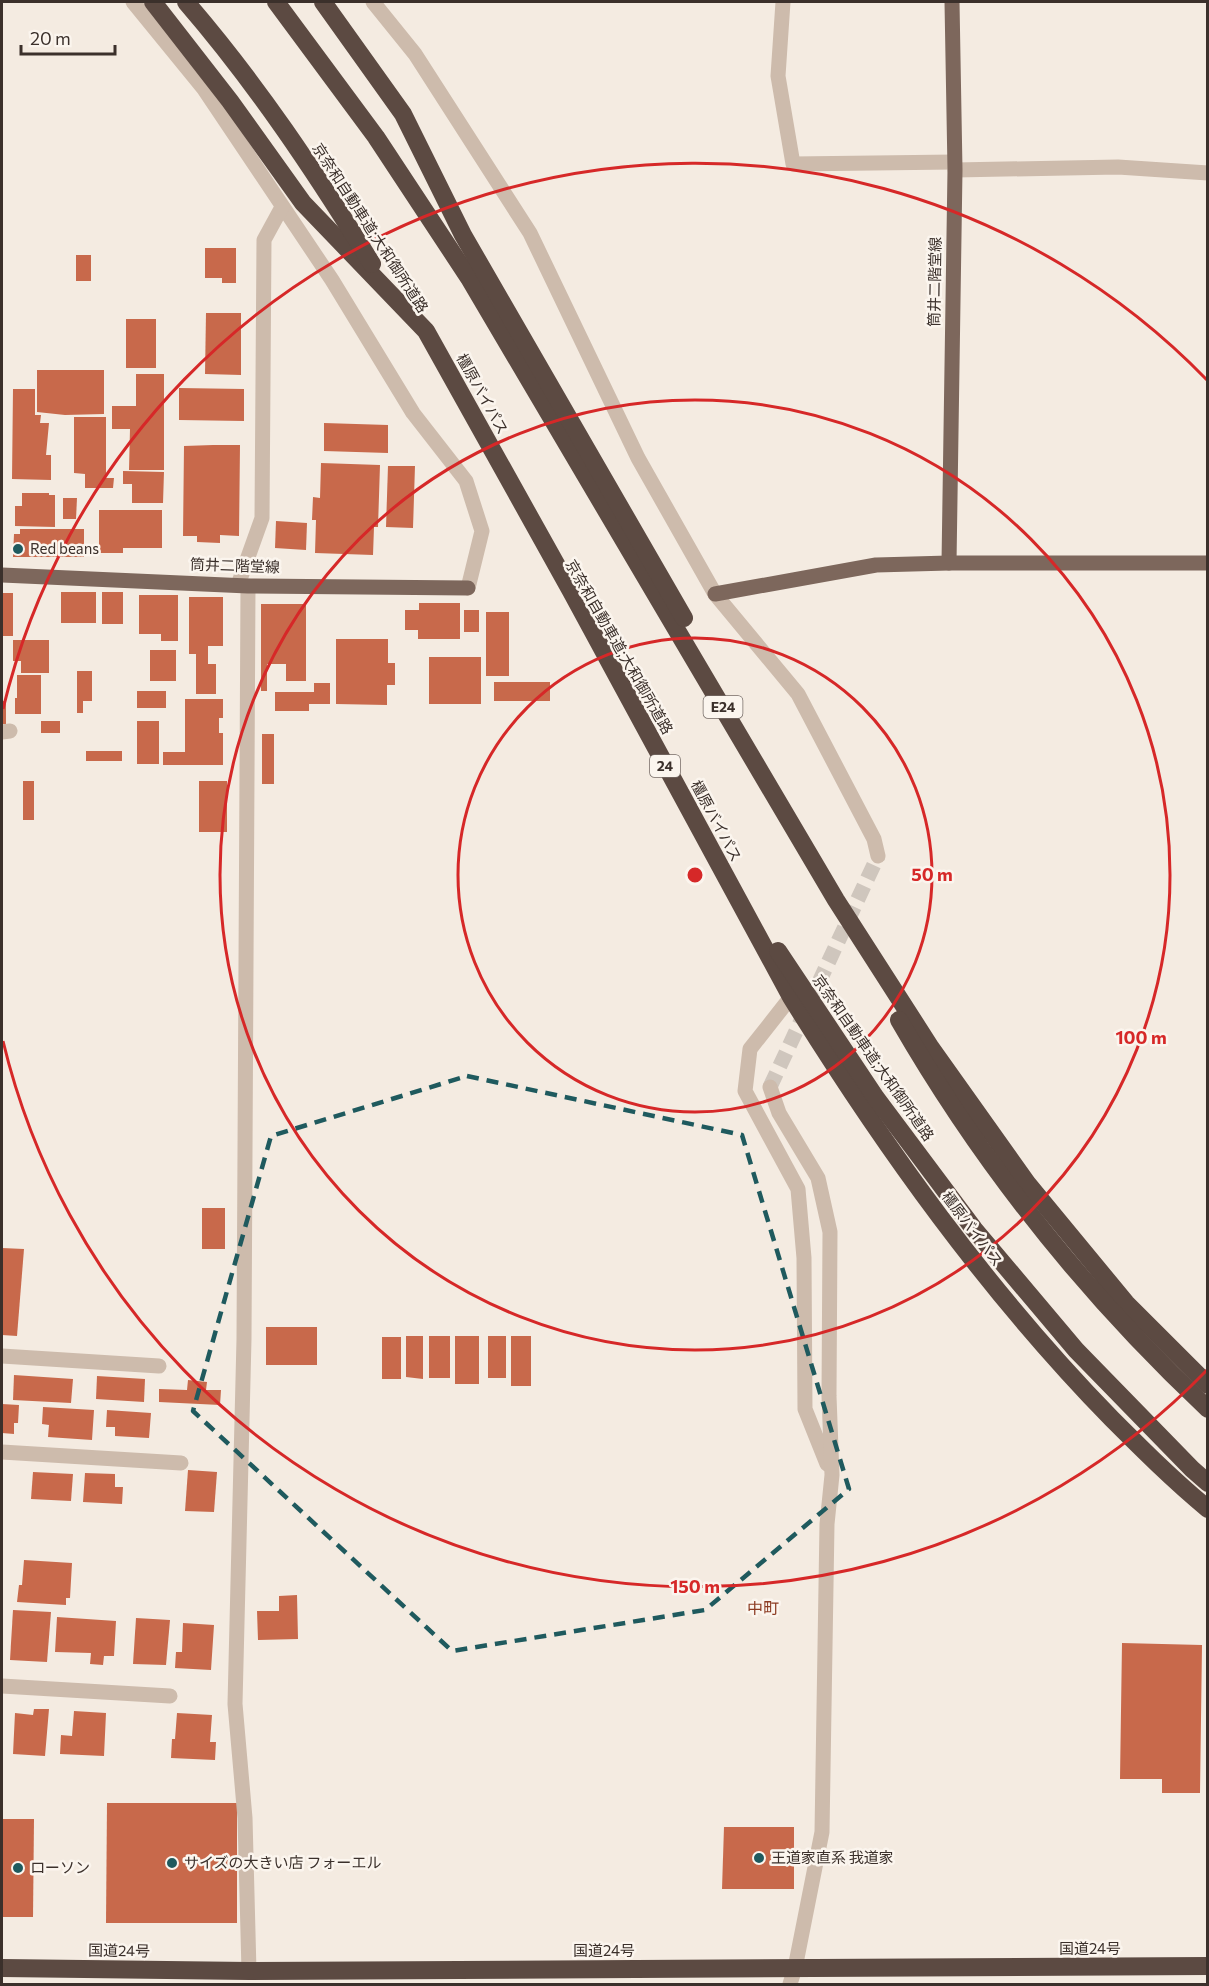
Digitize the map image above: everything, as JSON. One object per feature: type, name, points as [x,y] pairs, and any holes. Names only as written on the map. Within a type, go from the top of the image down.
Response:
[{"type":"highway","name":"橿原バイパス","points":[[153,2],[230,101],[303,203],[426,331],[571,591],[791,997],[826,1054],[915,1184],[998,1293],[1071,1377],[1170,1478],[1208,1509]]},
{"type":"highway","name":"京奈和自動車道;大和御所道路","points":[[186,2],[221,42],[325,187],[411,326],[762,928],[876,1098],[974,1229],[1076,1350],[1208,1483]]},
{"type":"highway","name":"E24","points":[[276,2],[376,137],[469,278],[836,900],[931,1048],[1027,1183],[1126,1303],[1208,1385]]},
{"type":"highway","points":[[323,2],[403,114],[463,235],[672,596],[819,880],[933,1079],[1013,1195],[1090,1288],[1170,1373],[1208,1409]]},
{"type":"highway","name":"国道24号","points":[[2,1968],[792,1976],[1208,1966]]},
{"type":"main road","name":"筒井二階堂線","points":[[949,563],[955,166],[952,2]]},
{"type":"main road","points":[[715,594],[876,565],[1208,563]]},
{"type":"main road","name":"筒井二階堂線","points":[[2,575],[243,585],[468,588]]},
{"type":"street","points":[[133,2],[204,90],[332,280],[413,413],[466,481],[482,531],[468,588]]},
{"type":"street","points":[[374,2],[415,54],[530,233],[638,458],[715,594],[798,694],[874,839],[878,856]]},
{"type":"street","points":[[783,2],[778,76],[793,164],[1118,167],[1208,173]]},
{"type":"street","points":[[249,1971],[245,1818],[235,1704],[244,1327],[243,585],[262,518],[264,240],[282,207]]},
{"type":"street","points":[[791,997],[750,1049],[745,1091],[798,1189],[804,1258],[806,1409],[832,1475]]},
{"type":"street","points":[[770,1087],[779,1113],[818,1178],[830,1232],[829,1396],[832,1475],[826,1524],[822,1832],[792,1976]]},
{"type":"street","points":[[2,1356],[159,1366]]},
{"type":"street","points":[[2,1452],[181,1463]]},
{"type":"street","points":[[2,1686],[170,1696]]},
{"type":"highlighted area","points":[[467,1076],[742,1135],[849,1489],[705,1610],[452,1651],[193,1411],[271,1136]]},
{"type":"building","points":[[205,248],[236,248],[236,283],[222,283],[222,278],[205,278]]},
{"type":"building","points":[[76,255],[91,255],[91,281],[76,281]]},
{"type":"building","points":[[206,313],[241,313],[241,375],[205,374]]},
{"type":"building","points":[[126,319],[156,319],[156,368],[126,368]]},
{"type":"building","points":[[37,370],[104,370],[104,414],[65,415],[37,412]]},
{"type":"building","points":[[136,374],[164,374],[164,470],[129,470],[130,429],[112,429],[112,406],[136,406]]},
{"type":"building","points":[[179,388],[244,389],[244,421],[179,420]]},
{"type":"building","points":[[13,389],[35,389],[35,415],[41,415],[40,423],[49,423],[46,455],[51,455],[51,480],[12,479]]},
{"type":"building","points":[[74,417],[106,417],[106,478],[114,478],[113,488],[85,488],[85,474],[74,473]]},
{"type":"building","points":[[324,423],[388,425],[388,453],[324,451]]},
{"type":"building","points":[[240,445],[239,536],[220,535],[220,543],[197,542],[197,536],[183,536],[184,446]]},
{"type":"building","points":[[321,463],[380,465],[378,527],[374,527],[373,555],[315,553],[316,520],[312,520],[313,497],[320,498]]},
{"type":"building","points":[[388,466],[415,466],[413,528],[386,527]]},
{"type":"building","points":[[123,471],[164,472],[163,503],[132,503],[132,484],[123,484]]},
{"type":"building","points":[[22,493],[55,495],[55,527],[15,526],[15,506],[22,506]]},
{"type":"building","points":[[63,498],[77,498],[76,519],[63,519]]},
{"type":"building","points":[[99,510],[162,510],[162,548],[123,548],[123,553],[99,553]]},
{"type":"building","points":[[276,521],[307,523],[306,550],[275,548]]},
{"type":"building","points":[[20,529],[84,529],[84,557],[13,557],[14,534],[20,534]]},
{"type":"building","points":[[61,592],[96,592],[96,623],[61,623]]},
{"type":"building","points":[[102,592],[123,592],[123,624],[102,624]]},
{"type":"building","points":[[2,593],[13,593],[13,636],[2,636]]},
{"type":"building","points":[[139,595],[178,595],[178,641],[161,641],[161,634],[139,634]]},
{"type":"building","points":[[189,597],[223,597],[223,646],[208,646],[208,664],[216,664],[216,694],[196,694],[196,654],[189,654]]},
{"type":"building","points":[[419,603],[460,603],[460,639],[418,639],[418,630],[405,630],[405,610],[419,610]]},
{"type":"building","points":[[261,604],[306,604],[306,681],[286,681],[286,664],[267,664],[267,691],[261,691]]},
{"type":"building","points":[[464,610],[479,610],[479,632],[464,632]]},
{"type":"building","points":[[486,612],[509,612],[509,676],[486,676]]},
{"type":"building","points":[[336,639],[388,639],[388,663],[395,663],[395,685],[387,685],[387,705],[336,704]]},
{"type":"building","points":[[13,640],[49,640],[49,673],[21,673],[21,661],[13,661]]},
{"type":"building","points":[[150,650],[176,650],[176,681],[150,681]]},
{"type":"building","points":[[429,657],[481,657],[481,704],[429,704]]},
{"type":"building","points":[[77,671],[92,671],[92,701],[83,701],[83,713],[77,713]]},
{"type":"building","points":[[17,675],[41,675],[41,714],[15,714]]},
{"type":"building","points":[[494,682],[550,682],[550,701],[494,701]]},
{"type":"building","points":[[314,683],[330,683],[330,704],[309,704],[309,711],[275,711],[275,692],[314,692]]},
{"type":"building","points":[[137,691],[166,691],[166,708],[137,708]]},
{"type":"building","points":[[185,699],[223,699],[223,718],[219,718],[219,733],[223,733],[223,765],[163,765],[163,752],[185,752]]},
{"type":"building","points":[[2,701],[6,701],[6,724],[2,724]]},
{"type":"building","points":[[41,721],[60,721],[60,733],[41,733]]},
{"type":"building","points":[[137,721],[159,721],[159,764],[137,764]]},
{"type":"building","points":[[262,734],[274,734],[274,784],[262,784]]},
{"type":"building","points":[[86,751],[122,751],[122,761],[86,761]]},
{"type":"building","points":[[23,781],[34,781],[34,820],[23,820]]},
{"type":"building","points":[[199,781],[227,781],[227,832],[199,832]]},
{"type":"building","points":[[202,1208],[225,1208],[225,1249],[202,1249]]},
{"type":"building","points":[[2,1248],[24,1249],[17,1336],[2,1335]]},
{"type":"building","points":[[266,1327],[317,1327],[317,1365],[266,1365]]},
{"type":"building","points":[[406,1336],[423,1336],[423,1379],[406,1377]]},
{"type":"building","points":[[429,1336],[450,1336],[450,1378],[429,1378]]},
{"type":"building","points":[[455,1336],[479,1336],[479,1384],[455,1384]]},
{"type":"building","points":[[488,1336],[506,1336],[506,1378],[488,1378]]},
{"type":"building","points":[[511,1336],[531,1336],[531,1386],[511,1386]]},
{"type":"building","points":[[382,1337],[401,1337],[401,1379],[382,1379]]},
{"type":"building","points":[[14,1375],[73,1379],[71,1403],[13,1400]]},
{"type":"building","points":[[97,1376],[145,1379],[144,1402],[96,1399]]},
{"type":"building","points":[[188,1380],[207,1382],[206,1390],[221,1390],[220,1405],[159,1402],[159,1389],[187,1390]]},
{"type":"building","points":[[2,1404],[19,1405],[18,1423],[14,1423],[14,1434],[2,1433]]},
{"type":"building","points":[[43,1407],[94,1410],[92,1440],[48,1437],[49,1425],[42,1424]]},
{"type":"building","points":[[107,1410],[151,1413],[149,1438],[115,1436],[115,1427],[106,1427]]},
{"type":"building","points":[[188,1470],[217,1472],[214,1512],[185,1511]]},
{"type":"building","points":[[33,1472],[73,1474],[71,1501],[31,1499]]},
{"type":"building","points":[[85,1473],[115,1474],[115,1487],[123,1487],[122,1504],[83,1502]]},
{"type":"building","points":[[24,1560],[72,1563],[70,1598],[66,1598],[66,1605],[17,1602],[19,1585],[22,1585]]},
{"type":"building","points":[[297,1595],[298,1639],[258,1640],[257,1611],[279,1611],[279,1596]]},
{"type":"building","points":[[13,1610],[51,1612],[47,1662],[10,1660]]},
{"type":"building","points":[[57,1617],[116,1621],[114,1656],[104,1656],[103,1665],[90,1664],[91,1653],[55,1652]]},
{"type":"building","points":[[136,1618],[170,1620],[166,1665],[133,1664]]},
{"type":"building","points":[[183,1623],[214,1625],[211,1670],[175,1668],[176,1652],[182,1652]]},
{"type":"building","points":[[1122,1643],[1202,1645],[1200,1793],[1162,1793],[1162,1779],[1120,1779]]},
{"type":"building","points":[[34,1709],[49,1709],[45,1756],[13,1754],[15,1713],[33,1715]]},
{"type":"building","points":[[74,1711],[106,1713],[104,1756],[60,1754],[61,1735],[72,1736]]},
{"type":"building","points":[[177,1713],[212,1715],[210,1742],[216,1742],[215,1760],[171,1758]]},
{"type":"building","name":"サイズの大きい店 フォーエル","points":[[107,1803],[237,1803],[237,1923],[106,1923]]},
{"type":"building","name":"ローソン","points":[[2,1819],[34,1819],[33,1917],[2,1917]]},
{"type":"building","name":"王道家直系 我道家","points":[[724,1827],[794,1827],[794,1889],[722,1889]]},
{"type":"tunnel","points":[[770,1087],[878,856]]},
{"type":"place","name":"Red beans","points":[[18,549]]},
{"type":"place","name":"王道家直系 我道家","points":[[759,1858]]},
{"type":"place","name":"サイズの大きい店 フォーエル","points":[[172,1863]]},
{"type":"place","name":"ローソン","points":[[18,1868]]},
{"type":"district","name":"中町","points":[[763,1608]]}]
